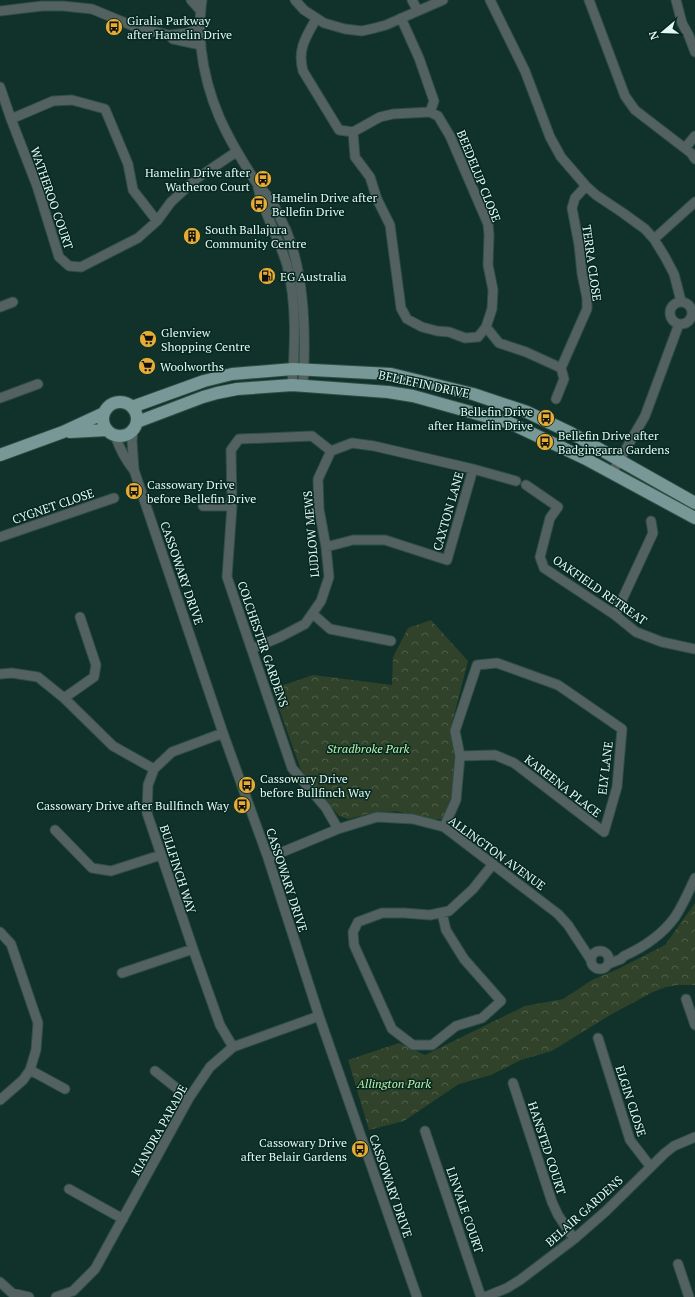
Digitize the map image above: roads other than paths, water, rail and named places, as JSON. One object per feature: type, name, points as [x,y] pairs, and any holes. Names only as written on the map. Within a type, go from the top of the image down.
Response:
[{"type":"main road","name":"BELLEFIN DRIVE","points":[[132,407],[219,377],[249,372],[299,369],[391,374],[473,394],[527,412],[571,433],[695,503]]},
{"type":"main road","name":"BELLEFIN DRIVE","points":[[135,426],[153,415],[217,392],[298,385],[388,392],[413,396],[510,423],[586,459],[695,518]]},
{"type":"main road","points":[[63,432],[111,433],[124,435],[135,426],[137,417],[136,411],[126,402],[118,401],[111,403],[104,413],[103,424],[111,433]]},
{"type":"main road","points":[[0,455],[63,432],[104,413]]},
{"type":"street","points":[[191,0],[201,11]]},
{"type":"street","points":[[202,0],[199,28],[203,65],[215,109],[236,152],[258,187],[262,202],[287,266],[293,298],[294,332],[299,369],[298,385]]},
{"type":"street","points":[[295,0],[304,10],[324,24],[362,31],[375,28],[443,0]]},
{"type":"street","points":[[412,0],[418,11]]},
{"type":"street","points":[[490,0],[525,71],[550,137],[561,157],[586,186],[596,195],[639,225],[654,239],[666,257],[674,274],[681,301]]},
{"type":"street","points":[[589,0],[625,96],[630,104],[635,110],[685,148],[695,159]]},
{"type":"street","points":[[676,0],[682,23],[693,43],[695,52]]},
{"type":"street","points":[[0,11],[42,6],[93,4],[133,26],[169,35],[187,33],[199,28]]},
{"type":"street","points":[[316,19],[302,43],[300,61],[303,71],[339,130],[353,132],[380,118],[393,114],[430,112],[434,102],[419,58],[401,18]]},
{"type":"street","points":[[169,35],[173,39],[201,45]]},
{"type":"street","name":"WATHEROO COURT","points":[[0,87],[37,186],[59,257],[69,266],[81,267],[138,238],[158,221],[171,202],[196,179],[236,152]]},
{"type":"street","points":[[11,119],[53,101],[72,100],[105,109],[128,164],[133,190],[158,221]]},
{"type":"street","name":"BEEDELUP CLOSE","points":[[430,112],[438,116],[450,136],[488,224],[488,265],[493,290],[492,309],[486,327]]},
{"type":"street","points":[[353,132],[355,157],[370,177],[377,199],[390,225],[401,308],[407,319],[422,327],[437,331],[449,332],[465,338],[478,337],[486,327],[499,343],[526,352],[561,368]]},
{"type":"street","points":[[685,148],[695,136]]},
{"type":"street","name":"TERRA CLOSE","points":[[556,399],[564,379],[561,368],[586,308],[587,298],[572,208],[575,198],[586,186]]},
{"type":"street","points":[[654,239],[694,206]]},
{"type":"street","points":[[681,301],[689,304],[694,312],[690,320],[679,324],[675,323],[670,317],[669,310],[674,303],[681,301]]},
{"type":"street","points":[[0,307],[14,302]]},
{"type":"street","points":[[612,474],[645,416],[679,324]]},
{"type":"street","points":[[0,398],[38,384]]},
{"type":"street","name":"CASSOWARY DRIVE","points":[[135,426],[132,441],[134,470],[223,733],[268,858],[319,1016],[417,1297]]},
{"type":"street","name":"CASSOWARY DRIVE","points":[[111,433],[134,470]]},
{"type":"street","name":"COLCHESTER GARDENS","points":[[331,451],[312,436],[239,439],[231,450],[232,506],[227,577],[292,768],[326,808],[338,828]]},
{"type":"street","points":[[331,451],[352,443],[374,446],[473,469],[516,481]]},
{"type":"street","name":"LUDLOW MEWS","points":[[252,649],[306,624],[321,602],[329,577],[326,547],[319,509],[318,479],[331,451]]},
{"type":"street","name":"CAXTON LANE","points":[[326,547],[353,540],[384,540],[447,560],[473,469]]},
{"type":"street","name":"OAKFIELD RETREAT","points":[[526,485],[558,507],[550,518],[540,558],[544,568],[615,615],[636,632],[662,642],[695,649]]},
{"type":"street","name":"CYGNET CLOSE","points":[[0,537],[114,498]]},
{"type":"street","points":[[203,506],[232,506]]},
{"type":"street","points":[[615,615],[653,532],[651,521]]},
{"type":"street","points":[[312,614],[330,629],[391,641]]},
{"type":"street","points":[[64,698],[82,687],[94,677],[96,665],[80,617]]},
{"type":"street","name":"ELY LANE","points":[[460,756],[455,731],[477,665],[497,663],[558,685],[622,729],[617,787],[604,832]]},
{"type":"street","points":[[0,674],[12,673],[38,677],[64,698],[113,746],[154,769]]},
{"type":"street","name":"BULLFINCH WAY","points":[[223,733],[172,752],[154,769],[148,785],[147,813],[220,1025],[233,1047]]},
{"type":"street","name":"KAREENA PLACE","points":[[460,756],[495,755],[514,763],[604,832]]},
{"type":"street","points":[[444,827],[456,800],[460,756]]},
{"type":"street","name":"ALLINGTON AVENUE","points":[[268,858],[338,828],[377,817],[413,819],[444,827],[558,914],[568,925],[581,944],[593,956]]},
{"type":"street","points":[[55,830],[92,868],[111,871],[162,856]]},
{"type":"street","points":[[442,913],[446,930],[464,959],[501,1001],[482,1018],[456,1026],[432,1045],[414,1045],[392,1029],[354,945],[353,932],[358,922],[382,913],[404,912],[430,915],[449,911],[472,889],[493,864]]},
{"type":"street","points":[[624,956],[607,954],[600,951],[593,956],[593,965],[598,969],[604,968],[608,964],[621,959],[653,940],[676,916],[695,878]]},
{"type":"street","points":[[0,932],[11,944],[38,1022],[36,1050],[30,1070],[23,1080],[0,1100]]},
{"type":"street","points":[[122,973],[193,949]]},
{"type":"street","points":[[607,954],[609,958],[608,964]]},
{"type":"street","points":[[686,999],[695,1025]]},
{"type":"street","name":"KIANDRA PARADE","points":[[56,1297],[75,1294],[95,1269],[189,1098],[210,1068],[233,1047],[319,1016]]},
{"type":"street","name":"ELGIN CLOSE","points":[[598,1038],[630,1140],[650,1166]]},
{"type":"street","points":[[30,1070],[65,1089]]},
{"type":"street","points":[[155,1071],[189,1098]]},
{"type":"street","name":"HANSTED COURT","points":[[513,1083],[552,1202],[558,1215],[574,1239]]},
{"type":"street","name":"LINVALE COURT","points":[[425,1131],[481,1297]]},
{"type":"street","name":"BELAIR GARDENS","points":[[485,1297],[507,1288],[520,1280],[574,1239],[606,1211],[650,1166],[674,1146],[695,1137]]},
{"type":"street","points":[[69,1189],[123,1219]]},
{"type":"street","points":[[678,1264],[689,1297]]},
{"type":"street","points":[[0,1282],[11,1295],[29,1297]]},
{"type":"place","name":"Giralia Parkway after Hamelin Drive","points":[[114,27]]},
{"type":"place","name":"Hamelin Drive after Watheroo Court","points":[[263,179]]},
{"type":"place","name":"Hamelin Drive after Bellefin Drive","points":[[259,204]]},
{"type":"place","name":"South Ballajura Community Centre","points":[[192,236]]},
{"type":"place","name":"EG Australia","points":[[267,276]]},
{"type":"place","name":"Glenview Shopping Centre","points":[[148,339]]},
{"type":"place","name":"Woolworths","points":[[147,366]]},
{"type":"place","name":"Bellefin Drive after Hamelin Drive","points":[[546,418]]},
{"type":"place","name":"Bellefin Drive after Badgingarra Gardens","points":[[545,442]]},
{"type":"place","name":"Cassowary Drive before Bellefin Drive","points":[[134,491]]},
{"type":"place","name":"Cassowary Drive before Bullfinch Way","points":[[247,785]]},
{"type":"place","name":"Cassowary Drive after Bullfinch Way","points":[[242,805]]},
{"type":"place","name":"Cassowary Drive after Belair Gardens","points":[[360,1149]]},
{"type":"park label","name":"Stradbroke Park","points":[[368,748]]},
{"type":"park label","name":"Allington Park","points":[[394,1083]]}]
